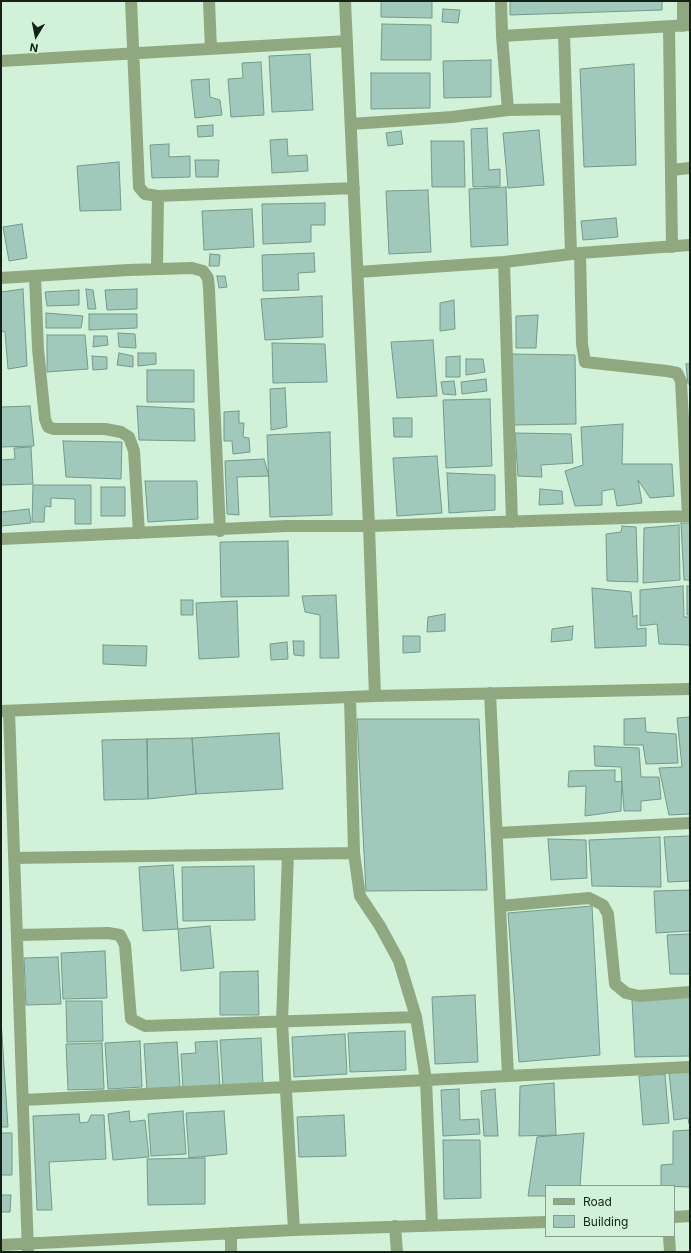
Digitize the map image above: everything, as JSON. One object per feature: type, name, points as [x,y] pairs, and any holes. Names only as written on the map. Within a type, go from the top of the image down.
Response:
[{"type":"street","points":[[132,1],[139,187],[145,194],[158,196],[354,188]]},
{"type":"street","points":[[209,1],[211,49]]},
{"type":"street","points":[[345,1],[369,526],[375,696]]},
{"type":"street","points":[[501,1],[502,36],[508,110]]},
{"type":"street","points":[[502,36],[687,25],[683,1]]},
{"type":"street","points":[[669,27],[672,247]]},
{"type":"street","points":[[1,539],[220,531],[287,526],[369,526],[689,516],[682,381],[677,373],[586,362],[582,344],[566,109],[564,33]]},
{"type":"street","points":[[1,61],[347,42]]},
{"type":"street","points":[[351,124],[452,117],[508,110],[566,109]]},
{"type":"street","points":[[671,170],[690,168]]},
{"type":"street","points":[[157,269],[158,196]]},
{"type":"street","points":[[358,272],[504,262],[576,254],[690,245]]},
{"type":"street","points":[[504,262],[512,522]]},
{"type":"street","points":[[1,278],[157,269],[192,268],[203,271],[208,278],[220,531]]},
{"type":"street","points":[[35,276],[38,349],[45,419],[48,427],[54,429],[105,429],[121,432],[129,437],[135,457],[139,534]]},
{"type":"street","points":[[28,1248],[14,858],[5,711],[375,696],[690,689]]},
{"type":"street","points":[[490,693],[508,1076]]},
{"type":"street","points":[[350,697],[354,853],[360,896],[380,926],[399,961],[416,1017],[426,1080],[432,1226]]},
{"type":"street","points":[[497,833],[690,823]]},
{"type":"street","points":[[14,858],[354,853]]},
{"type":"street","points":[[288,854],[282,1022],[294,1230]]},
{"type":"street","points":[[500,906],[589,898],[603,905],[608,914],[615,984],[626,993],[639,996],[690,992]]},
{"type":"street","points":[[17,935],[108,933],[120,935],[125,945],[128,1003],[131,1019],[145,1026],[416,1017]]},
{"type":"street","points":[[23,1100],[690,1067]]},
{"type":"street","points":[[675,1217],[690,1216]]},
{"type":"street","points":[[1,1244],[28,1248],[231,1233],[395,1226],[545,1222]]},
{"type":"street","points":[[395,1226],[397,1252]]},
{"type":"street","points":[[231,1233],[231,1252]]},
{"type":"street","points":[[669,1237],[670,1252]]},
{"type":"building","points":[[381,1],[432,1],[432,18],[381,17]]},
{"type":"building","points":[[510,1],[662,1],[662,10],[510,15]]},
{"type":"building","points":[[443,9],[460,10],[458,23],[442,22]]},
{"type":"building","points":[[382,24],[431,25],[431,60],[381,60]]},
{"type":"building","points":[[310,54],[313,110],[272,112],[269,56]]},
{"type":"building","points":[[491,60],[491,97],[444,98],[443,61]]},
{"type":"building","points":[[261,62],[264,115],[231,117],[228,79],[243,78],[242,63]]},
{"type":"building","points":[[634,64],[636,165],[584,167],[580,69]]},
{"type":"building","points":[[371,73],[430,73],[430,108],[371,109]]},
{"type":"building","points":[[209,79],[210,97],[220,100],[222,115],[195,118],[191,80]]},
{"type":"building","points":[[213,125],[213,136],[198,137],[197,126]]},
{"type":"building","points":[[487,128],[489,170],[500,169],[500,186],[473,187],[471,129]]},
{"type":"building","points":[[539,130],[544,185],[508,188],[503,133]]},
{"type":"building","points":[[401,131],[403,144],[388,146],[386,133]]},
{"type":"building","points":[[287,139],[288,156],[307,155],[308,171],[272,173],[270,140]]},
{"type":"building","points":[[431,141],[464,141],[465,187],[432,187]]},
{"type":"building","points":[[169,144],[169,157],[190,156],[190,177],[152,178],[150,145]]},
{"type":"building","points":[[195,160],[219,160],[218,177],[196,177]]},
{"type":"building","points":[[119,162],[121,210],[80,211],[77,166]]},
{"type":"building","points":[[506,187],[508,245],[471,247],[469,189]]},
{"type":"building","points":[[428,190],[431,252],[389,254],[386,191]]},
{"type":"building","points":[[325,203],[325,225],[311,225],[311,242],[263,244],[262,204]]},
{"type":"building","points":[[252,209],[254,247],[204,250],[202,211]]},
{"type":"building","points":[[616,218],[618,237],[583,240],[581,221]]},
{"type":"building","points":[[22,224],[27,258],[9,261],[3,227]]},
{"type":"building","points":[[314,253],[315,272],[298,273],[299,290],[263,291],[262,255]]},
{"type":"building","points":[[210,254],[220,255],[219,266],[209,266]]},
{"type":"building","points":[[217,276],[225,276],[227,287],[219,288]]},
{"type":"building","points":[[23,289],[27,366],[8,369],[5,332],[1,331],[1,292]]},
{"type":"building","points":[[86,289],[93,290],[96,309],[88,309]]},
{"type":"building","points":[[137,289],[137,309],[107,310],[105,290]]},
{"type":"building","points":[[79,290],[79,305],[47,306],[45,292]]},
{"type":"building","points":[[322,296],[323,337],[265,340],[261,299]]},
{"type":"building","points":[[454,300],[455,329],[440,331],[440,303]]},
{"type":"building","points":[[46,313],[83,316],[81,328],[46,328]]},
{"type":"building","points":[[89,314],[137,314],[137,328],[89,330]]},
{"type":"building","points":[[538,315],[536,348],[516,348],[516,316]]},
{"type":"building","points":[[118,333],[135,334],[136,348],[119,347]]},
{"type":"building","points":[[47,335],[85,335],[88,369],[47,372]]},
{"type":"building","points":[[94,336],[107,336],[108,345],[93,347]]},
{"type":"building","points":[[433,340],[437,396],[397,398],[391,342]]},
{"type":"building","points":[[272,343],[325,344],[327,382],[273,383]]},
{"type":"building","points":[[119,353],[133,356],[133,367],[117,365]]},
{"type":"building","points":[[138,353],[156,353],[156,364],[138,366]]},
{"type":"building","points":[[512,354],[575,355],[576,424],[513,425]]},
{"type":"building","points":[[92,356],[107,357],[107,369],[93,370]]},
{"type":"building","points":[[460,356],[460,377],[446,377],[446,357]]},
{"type":"building","points":[[466,359],[483,359],[485,372],[466,375]]},
{"type":"building","points":[[686,364],[690,364],[690,384],[688,384]]},
{"type":"building","points":[[147,370],[194,370],[194,402],[147,402]]},
{"type":"building","points":[[486,379],[487,391],[462,394],[461,382]]},
{"type":"building","points":[[454,381],[456,395],[443,394],[441,382]]},
{"type":"building","points":[[285,388],[287,427],[271,430],[270,389]]},
{"type":"building","points":[[490,399],[492,466],[446,468],[443,400]]},
{"type":"building","points":[[30,406],[34,446],[1,447],[1,407]]},
{"type":"building","points":[[137,406],[194,409],[195,441],[139,440]]},
{"type":"building","points":[[239,411],[239,423],[244,423],[243,437],[249,438],[250,452],[233,454],[232,441],[224,441],[224,412]]},
{"type":"building","points":[[393,418],[412,418],[412,437],[394,437]]},
{"type":"building","points":[[623,424],[622,464],[672,464],[674,496],[650,498],[638,480],[642,503],[617,506],[614,489],[602,491],[602,505],[575,506],[565,471],[583,465],[581,427]]},
{"type":"building","points":[[330,432],[332,515],[270,517],[267,435]]},
{"type":"building","points":[[515,433],[571,434],[573,463],[541,465],[542,477],[518,476]]},
{"type":"building","points":[[63,441],[122,442],[121,479],[66,477]]},
{"type":"building","points":[[31,447],[33,484],[1,485],[1,460],[15,459],[14,448]]},
{"type":"building","points":[[437,456],[442,513],[397,516],[393,458]]},
{"type":"building","points":[[264,459],[269,476],[237,477],[239,515],[227,514],[225,461]]},
{"type":"building","points":[[447,473],[495,475],[495,510],[449,513]]},
{"type":"building","points":[[145,481],[197,481],[198,519],[148,522]]},
{"type":"building","points":[[33,485],[91,485],[91,524],[75,524],[75,499],[51,498],[51,507],[45,506],[44,522],[32,522]]},
{"type":"building","points":[[101,487],[125,487],[125,516],[101,516]]},
{"type":"building","points":[[540,489],[562,491],[563,504],[539,505]]},
{"type":"building","points":[[29,509],[31,523],[1,526],[1,512]]},
{"type":"building","points":[[681,523],[690,523],[690,580],[684,580]]},
{"type":"building","points":[[679,525],[680,580],[643,583],[644,528]]},
{"type":"building","points":[[622,526],[636,527],[638,582],[607,581],[606,534],[621,532]]},
{"type":"building","points":[[288,541],[289,596],[221,597],[220,542]]},
{"type":"building","points":[[683,586],[684,617],[690,617],[690,645],[659,644],[657,624],[640,626],[640,590]]},
{"type":"building","points":[[687,586],[690,586],[690,615],[687,615]]},
{"type":"building","points":[[592,588],[631,592],[633,617],[637,615],[637,629],[646,628],[646,646],[595,648]]},
{"type":"building","points":[[336,595],[339,658],[320,658],[320,615],[305,612],[302,596]]},
{"type":"building","points":[[181,600],[193,600],[193,615],[181,615]]},
{"type":"building","points":[[237,601],[239,657],[199,659],[196,603]]},
{"type":"building","points":[[445,614],[445,631],[427,632],[428,617]]},
{"type":"building","points":[[573,626],[572,640],[551,642],[552,629]]},
{"type":"building","points":[[403,636],[420,636],[420,652],[403,653]]},
{"type":"building","points":[[293,641],[304,641],[304,656],[294,655]]},
{"type":"building","points":[[287,642],[288,659],[271,660],[270,644]]},
{"type":"building","points":[[103,645],[147,646],[146,666],[103,664]]},
{"type":"building","points":[[690,717],[690,814],[669,815],[659,768],[682,767],[677,718]]},
{"type":"building","points":[[645,718],[646,732],[676,734],[678,763],[646,764],[643,745],[624,745],[624,719]]},
{"type":"building","points":[[357,719],[479,719],[487,890],[366,891]]},
{"type":"building","points":[[279,733],[283,789],[196,794],[192,738]]},
{"type":"building","points":[[192,738],[196,794],[148,799],[147,739]]},
{"type":"building","points":[[147,739],[148,799],[104,800],[102,740]]},
{"type":"building","points":[[594,746],[639,748],[641,777],[659,777],[661,799],[641,801],[641,811],[624,811],[621,767],[595,766]]},
{"type":"building","points":[[615,770],[615,782],[622,781],[621,811],[585,816],[586,786],[568,787],[569,771]]},
{"type":"building","points":[[690,836],[690,881],[668,882],[664,837]]},
{"type":"building","points":[[660,837],[661,887],[592,886],[589,840]]},
{"type":"building","points":[[548,839],[586,840],[587,878],[551,880]]},
{"type":"building","points":[[173,865],[178,929],[143,931],[139,867]]},
{"type":"building","points":[[254,866],[255,920],[183,921],[182,867]]},
{"type":"building","points":[[690,890],[690,931],[656,933],[654,891]]},
{"type":"building","points":[[592,906],[600,1055],[519,1062],[508,913]]},
{"type":"building","points":[[210,926],[214,968],[181,971],[178,929]]},
{"type":"building","points":[[690,934],[690,974],[670,974],[667,935]]},
{"type":"building","points":[[105,951],[107,998],[63,999],[61,953]]},
{"type":"building","points":[[58,957],[61,1004],[26,1005],[24,958]]},
{"type":"building","points":[[258,971],[259,1015],[220,1015],[220,972]]},
{"type":"building","points":[[475,995],[478,1062],[435,1064],[432,997]]},
{"type":"building","points":[[690,997],[690,1056],[635,1057],[632,1000]]},
{"type":"building","points":[[66,1001],[102,1001],[103,1041],[67,1042]]},
{"type":"building","points":[[1,1020],[8,1127],[1,1127]]},
{"type":"building","points":[[405,1031],[406,1070],[350,1072],[348,1033]]},
{"type":"building","points":[[345,1034],[347,1074],[294,1077],[292,1037]]},
{"type":"building","points":[[261,1038],[263,1084],[223,1087],[220,1040]]},
{"type":"building","points":[[140,1041],[142,1087],[108,1089],[105,1043]]},
{"type":"building","points":[[217,1041],[220,1087],[183,1089],[181,1054],[196,1053],[195,1042]]},
{"type":"building","points":[[177,1042],[180,1087],[147,1090],[144,1044]]},
{"type":"building","points":[[102,1043],[104,1089],[68,1090],[66,1044]]},
{"type":"building","points":[[690,1071],[689,1124],[688,1118],[674,1120],[669,1073]]},
{"type":"building","points":[[665,1074],[669,1123],[643,1125],[639,1076]]},
{"type":"building","points":[[554,1083],[556,1135],[519,1136],[520,1086]]},
{"type":"building","points":[[459,1089],[460,1120],[479,1119],[480,1134],[443,1136],[441,1090]]},
{"type":"building","points":[[495,1089],[498,1136],[484,1136],[481,1091]]},
{"type":"building","points":[[129,1111],[130,1122],[145,1120],[149,1157],[113,1160],[108,1114]]},
{"type":"building","points":[[183,1111],[186,1154],[151,1156],[148,1114]]},
{"type":"building","points":[[224,1111],[227,1154],[189,1158],[186,1113]]},
{"type":"building","points":[[79,1114],[80,1123],[88,1122],[91,1115],[104,1115],[106,1159],[49,1162],[52,1210],[37,1210],[33,1116]]},
{"type":"building","points":[[344,1115],[346,1156],[299,1157],[297,1117]]},
{"type":"building","points":[[690,1130],[690,1187],[661,1185],[661,1165],[673,1164],[673,1131]]},
{"type":"building","points":[[1,1133],[12,1133],[12,1175],[1,1175]]},
{"type":"building","points":[[584,1133],[580,1185],[545,1185],[545,1196],[528,1196],[537,1137]]},
{"type":"building","points":[[443,1140],[480,1140],[481,1198],[444,1199]]},
{"type":"building","points":[[205,1158],[205,1204],[148,1205],[147,1159]]},
{"type":"building","points":[[1,1195],[11,1195],[10,1212],[1,1212]]}]
